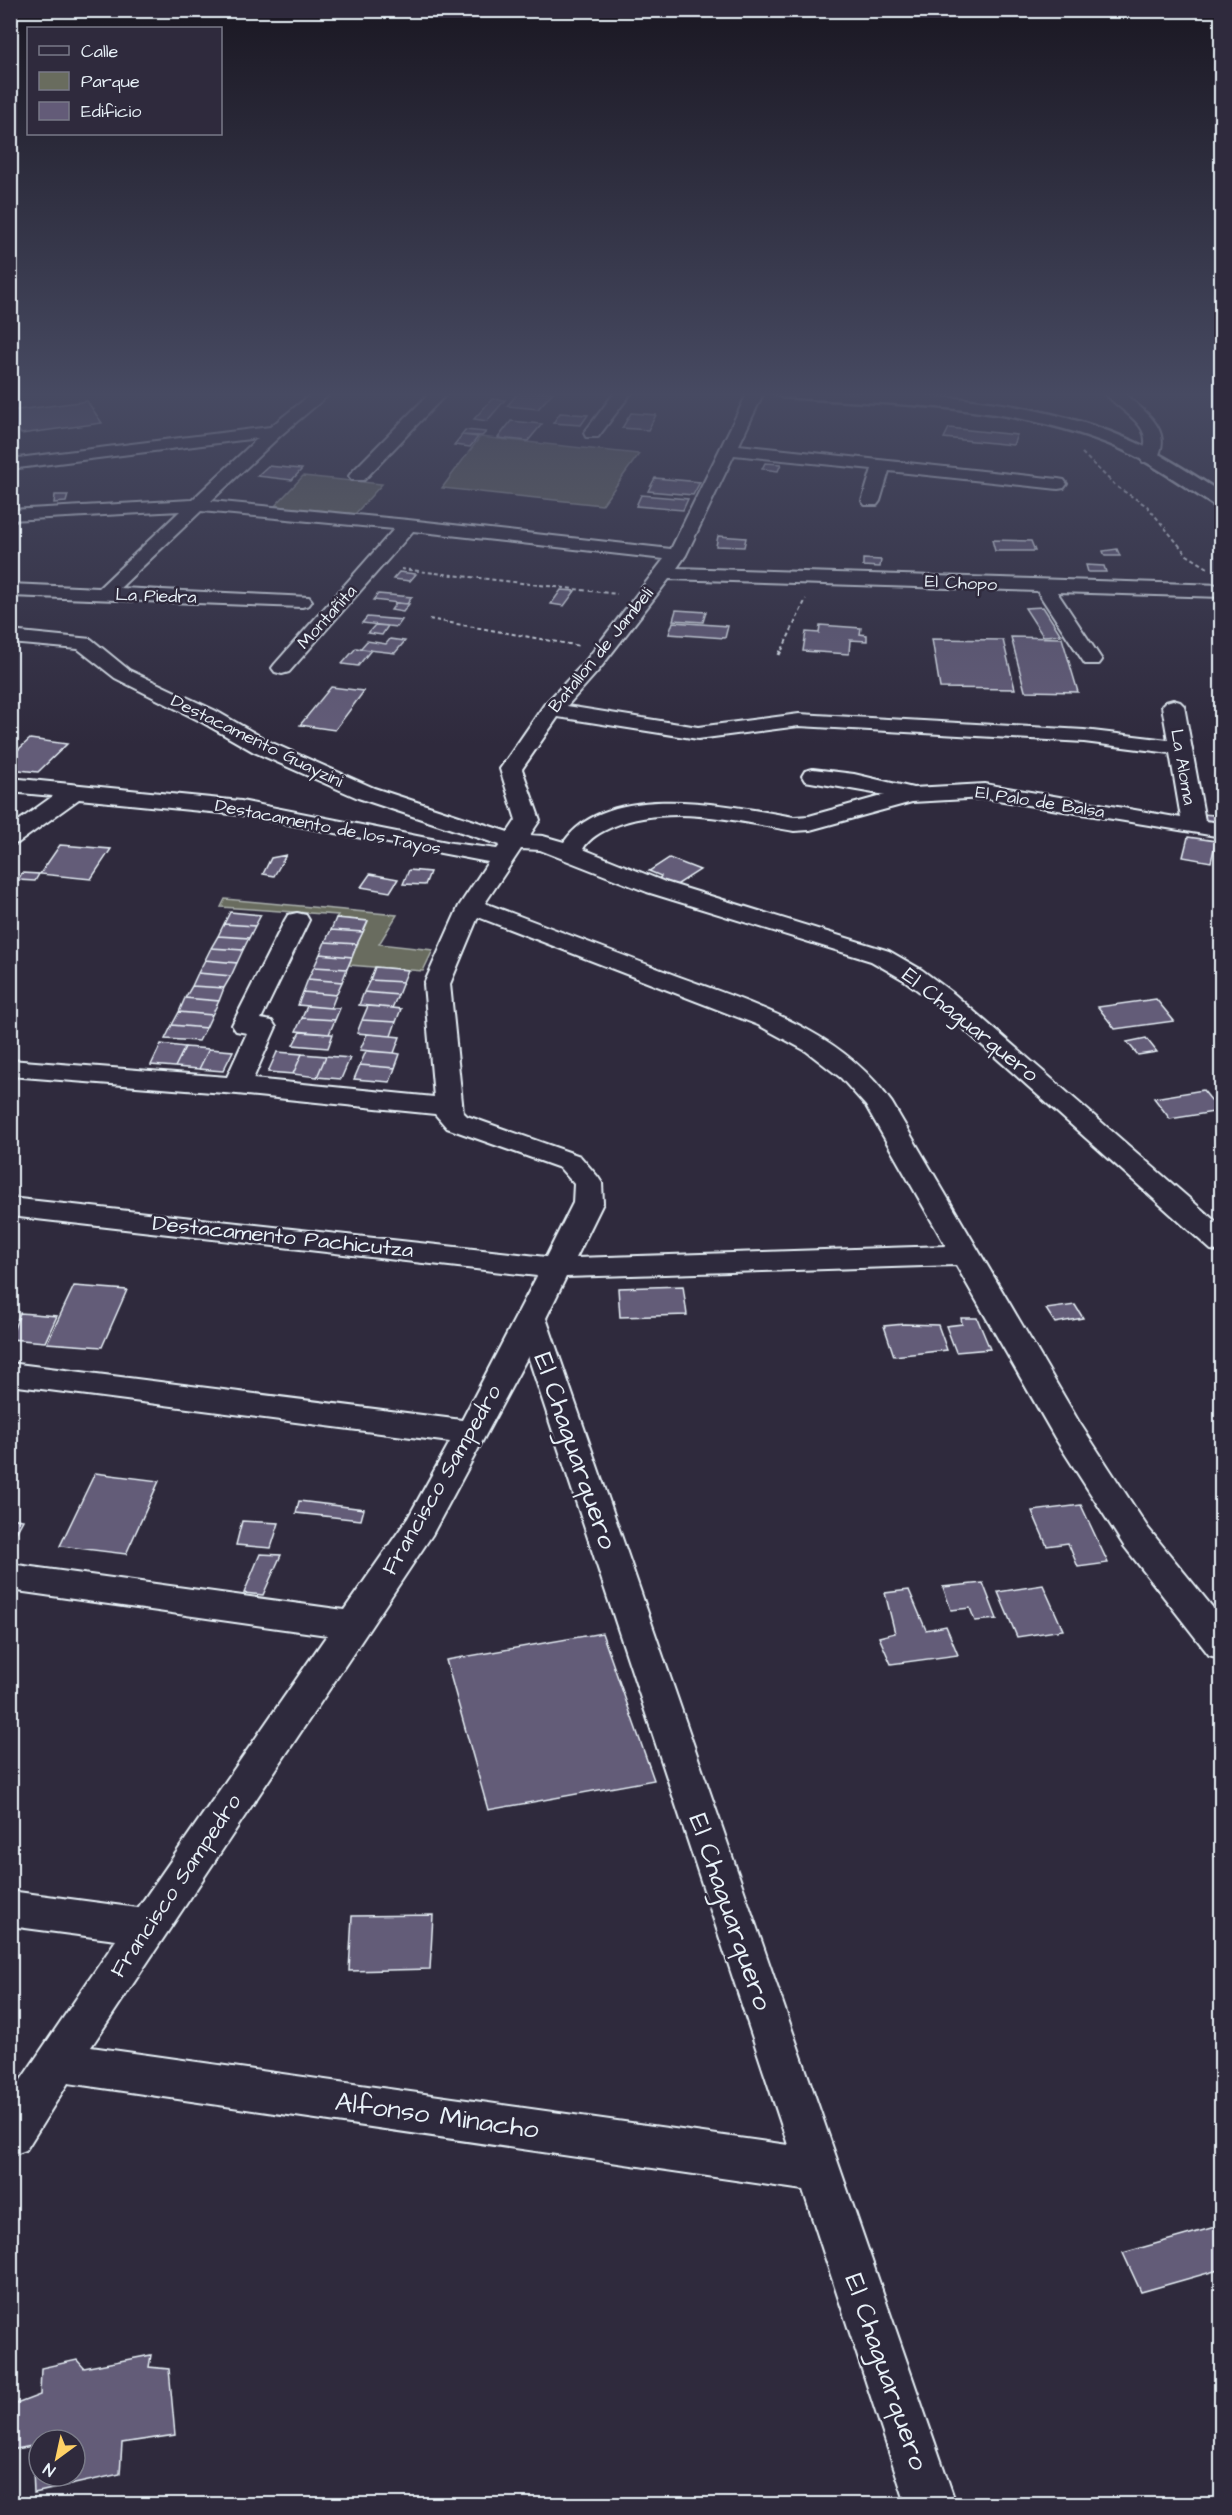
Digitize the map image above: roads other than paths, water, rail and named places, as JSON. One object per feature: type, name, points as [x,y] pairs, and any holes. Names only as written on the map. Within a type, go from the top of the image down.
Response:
[{"type":"street","points":[[10,516],[133,509]]},
{"type":"street","points":[[103,594],[192,509]]},
{"type":"street","points":[[234,509],[408,525],[677,555]]},
{"type":"street","name":"Batallon de Jambeli","points":[[507,849],[528,820],[526,808],[510,769],[552,710],[604,650],[642,597],[664,573],[677,555],[700,509]]},
{"type":"street","name":"Montañita","points":[[282,668],[408,525]]},
{"type":"street","name":"El Chopo","points":[[664,573],[817,577],[1044,588],[1221,591]]},
{"type":"street","points":[[1044,588],[1092,660]]},
{"type":"street","name":"La Piedra","points":[[10,590],[302,601]]},
{"type":"street","name":"Destacamento Guayzini","points":[[10,637],[84,643],[122,674],[208,716],[262,747],[366,793],[507,849]]},
{"type":"street","name":"La Aloma","points":[[1173,706],[1194,827]]},
{"type":"street","points":[[552,710],[698,733],[799,720],[1084,736],[1180,748]]},
{"type":"street","points":[[813,776],[854,781],[911,795]]},
{"type":"street","name":"Destacamento de los Tayos","points":[[10,785],[240,808],[452,850],[507,849]]},
{"type":"street","points":[[10,838],[75,791]]},
{"type":"street","name":"El Palo de Balsa","points":[[570,852],[573,844],[586,831],[610,818],[652,809],[682,808],[794,824],[810,823],[911,795],[985,791],[1221,830]]},
{"type":"street","name":"El Chaguarquero","points":[[507,849],[543,843],[656,886],[880,956],[913,975],[1004,1049],[1221,1243]]},
{"type":"street","points":[[10,1068],[237,1086],[448,1107],[437,984],[471,906],[507,849]]},
{"type":"street","points":[[471,906],[767,1019],[815,1045],[850,1072],[878,1103],[1067,1430],[1136,1537],[1221,1645]]},
{"type":"street","points":[[237,1086],[263,1027],[245,1025],[297,920]]},
{"type":"street","name":"Francisco Sampedro","points":[[10,2135],[148,1927],[420,1527],[531,1318],[588,1203],[588,1183],[570,1162],[457,1122],[449,1115],[448,1107]]},
{"type":"street","name":"Destacamento Pachicutza","points":[[10,1207],[555,1268],[964,1255]]},
{"type":"street","name":"El Chaguarquero","points":[[531,1318],[931,2505]]},
{"type":"street","points":[[10,1374],[471,1433]]},
{"type":"street","points":[[10,1577],[195,1601],[353,1625]]},
{"type":"street","points":[[10,1908],[148,1927]]},
{"type":"street","name":"Alfonso Minacho","points":[[57,2062],[818,2171]]}]
